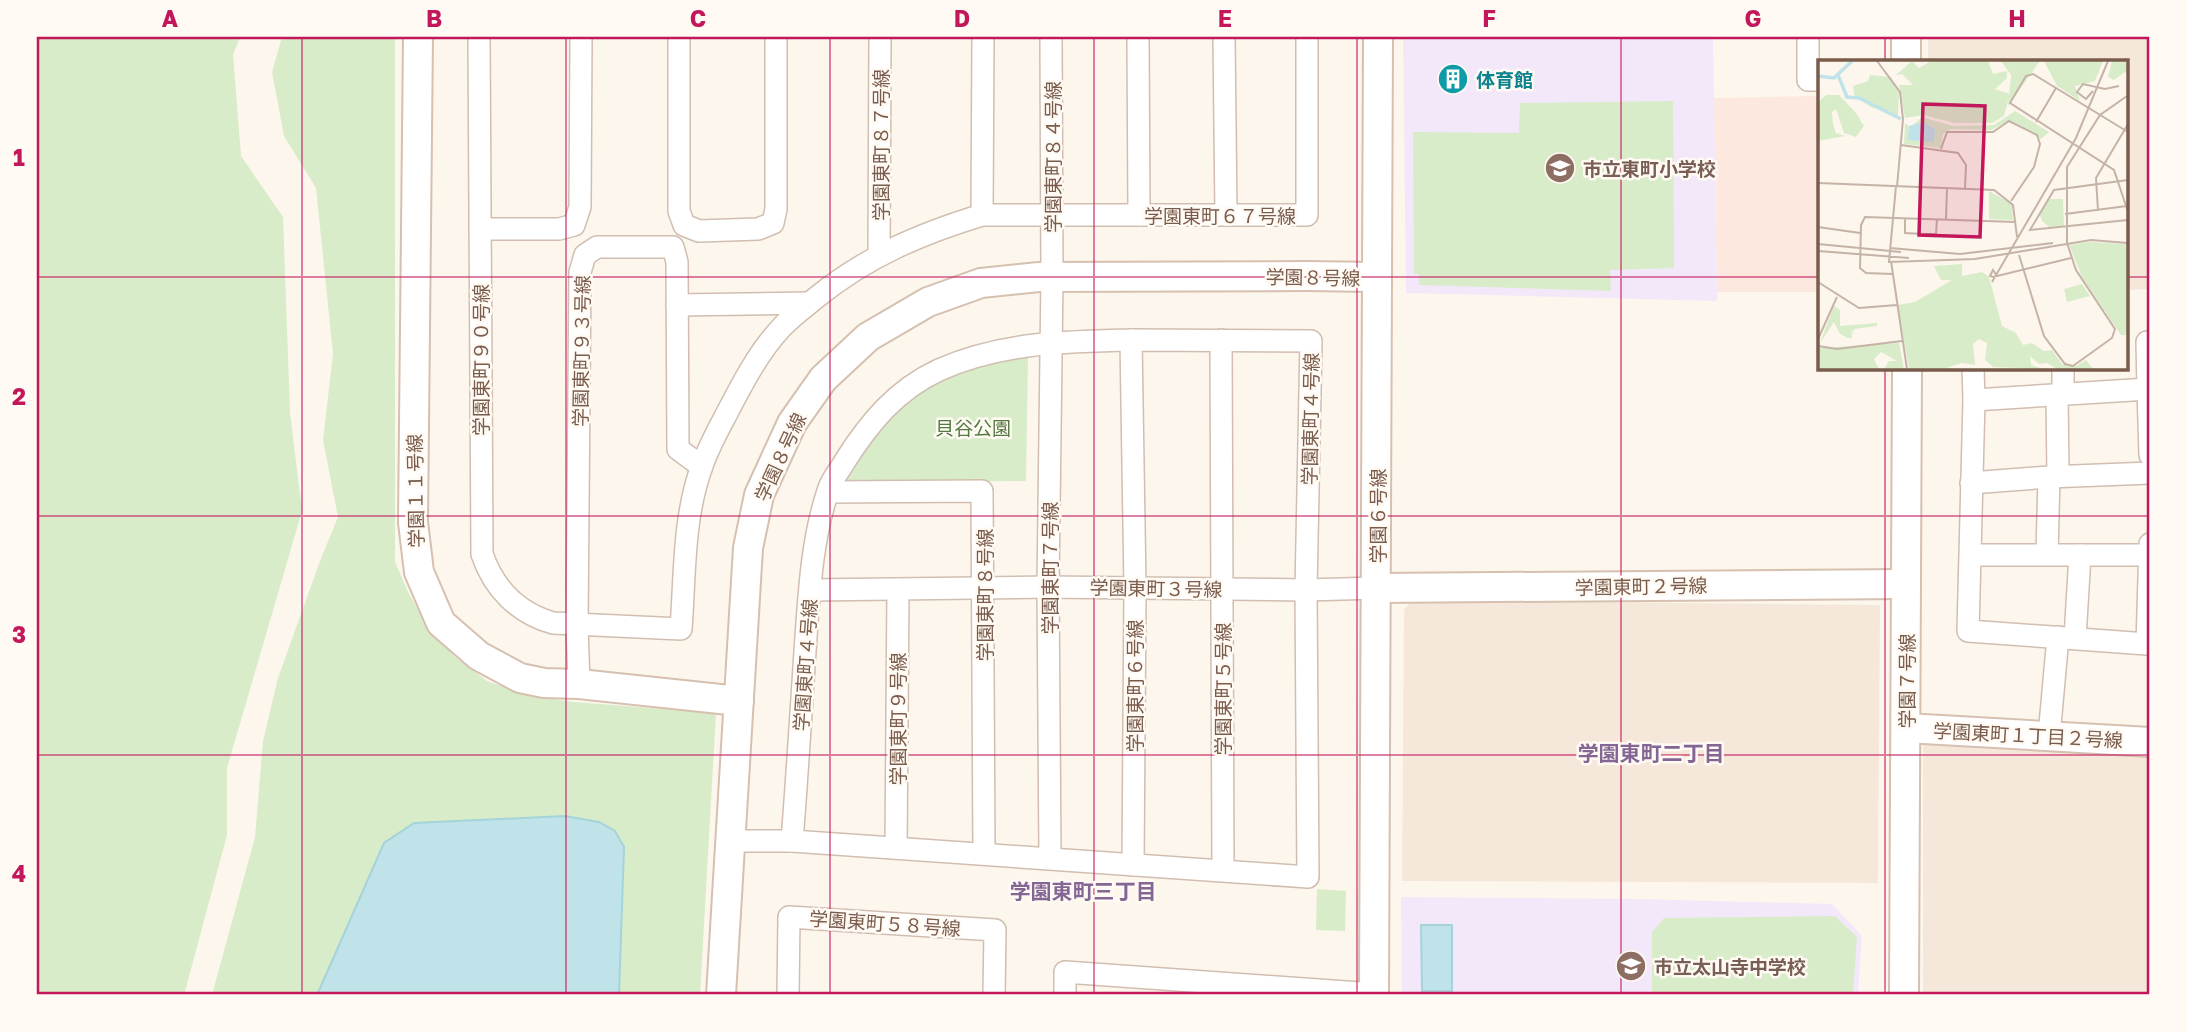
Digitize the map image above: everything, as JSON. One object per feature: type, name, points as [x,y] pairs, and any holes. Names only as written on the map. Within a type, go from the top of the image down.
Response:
[{"type":"street","name":"学園１１号線","points":[[418,37],[413,522],[419,572],[441,622],[479,656],[520,678],[544,683],[579,684],[739,701]]},
{"type":"street","name":"学園東町９０号線","points":[[480,37],[482,554],[488,572],[515,605],[534,618],[577,625],[681,629],[686,550],[701,466]]},
{"type":"street","points":[[480,229],[559,229],[574,225],[580,208],[581,37]]},
{"type":"street","points":[[679,37],[679,211],[684,225],[699,231],[758,229],[773,223],[776,209],[776,37]]},
{"type":"street","name":"学園東町８７号線","points":[[880,37],[880,254]]},
{"type":"street","points":[[982,215],[983,37]]},
{"type":"street","name":"学園東町８４号線","points":[[1051,37],[1046,215],[1052,277]]},
{"type":"street","points":[[1138,37],[1139,215]]},
{"type":"street","points":[[1224,37],[1226,215]]},
{"type":"street","name":"学園東町６７号線","points":[[701,466],[739,390],[781,328],[830,286],[880,254],[933,230],[982,215],[1307,215],[1307,37]]},
{"type":"street","name":"学園６号線","points":[[1374,994],[1378,37]]},
{"type":"street","points":[[1808,37],[1808,80],[1818,80]]},
{"type":"street","points":[[1906,37],[1906,60]]},
{"type":"street","name":"学園東町９３号線","points":[[579,684],[577,625],[580,272],[585,255],[597,247],[673,247],[677,262],[678,449],[701,466]]},
{"type":"street","name":"学園８号線","points":[[721,995],[748,548],[759,495],[792,424],[823,379],[868,337],[928,302],[981,283],[1052,277],[1376,278]]},
{"type":"street","name":"学園東町７号線","points":[[1050,858],[1048,587],[1052,277]]},
{"type":"street","points":[[677,305],[809,303]]},
{"type":"street","name":"学園東町４号線","points":[[730,841],[792,841],[1308,877],[1306,590],[1311,341],[1131,340],[1051,342],[1020,346],[975,357],[937,371],[896,396],[863,433],[829,486],[817,534],[810,590],[792,841]]},
{"type":"street","name":"学園東町６号線","points":[[1131,340],[1135,588],[1133,865]]},
{"type":"street","name":"学園東町５号線","points":[[1221,341],[1223,870]]},
{"type":"street","points":[[2147,342],[2150,455]]},
{"type":"street","name":"学園７号線","points":[[1904,995],[1907,369]]},
{"type":"street","points":[[1973,369],[1968,631],[2147,644],[2150,544]]},
{"type":"street","points":[[2047,554],[2063,369]]},
{"type":"street","points":[[1974,400],[2148,389]]},
{"type":"street","points":[[1971,483],[2150,473]]},
{"type":"street","name":"学園東町８号線","points":[[828,492],[982,491],[984,854]]},
{"type":"street","points":[[1971,555],[2150,555]]},
{"type":"street","points":[[2049,736],[2080,555]]},
{"type":"street","name":"学園東町２号線","points":[[1377,588],[1906,584]]},
{"type":"street","name":"学園東町３号線","points":[[810,590],[1048,587],[1306,590],[1377,588]]},
{"type":"street","name":"学園東町９号線","points":[[896,848],[898,589]]},
{"type":"street","name":"学園東町１丁目２号線","points":[[1906,728],[2150,742]]},
{"type":"street","name":"学園東町５８号線","points":[[788,995],[789,917],[995,930],[995,995]]},
{"type":"street","points":[[1065,995],[1065,972],[1159,987],[1374,994]]},
{"type":"shaded area","name":"市立東町小学校","points":[[1403,37],[1713,37],[1717,301],[1406,293]]},
{"type":"shaded area","points":[[1928,37],[2150,37],[2150,289],[2128,290],[2128,60],[1928,60]]},
{"type":"shaded area","points":[[1818,96],[1818,292],[1717,292],[1714,98]]},
{"type":"shaded area","points":[[1412,600],[1880,605],[1878,883],[1402,881],[1404,610]]},
{"type":"shaded area","points":[[1932,737],[2147,754],[2150,758],[2150,995],[1923,995],[1923,744]]},
{"type":"shaded area","name":"市立太山寺中学校","points":[[1401,897],[1832,904],[1862,936],[1858,995],[1402,995]]},
{"type":"green space","points":[[37,37],[240,37],[233,55],[241,156],[283,217],[290,412],[302,511],[227,768],[227,835],[184,995],[37,995]]},
{"type":"green space","points":[[282,37],[395,37],[395,562],[427,625],[454,656],[487,681],[530,696],[716,713],[700,995],[619,995],[623,847],[615,831],[599,822],[565,816],[414,823],[384,843],[317,995],[212,995],[255,837],[263,741],[278,678],[338,517],[323,440],[333,354],[316,188],[284,136],[272,72]]},
{"type":"green space","points":[[1673,101],[1674,268],[1610,270],[1611,291],[1419,285],[1419,274],[1414,274],[1413,132],[1519,133],[1520,103]]},
{"type":"green space","name":"貝谷公園","points":[[1028,354],[1026,481],[844,483],[858,457],[906,401],[945,379],[981,365]]},
{"type":"green space","points":[[1317,889],[1346,891],[1345,931],[1316,930]]},
{"type":"green space","points":[[1835,916],[1857,937],[1853,995],[1652,995],[1652,932],[1664,918]]},
{"type":"water","points":[[565,816],[599,822],[615,831],[624,847],[619,995],[317,995],[384,843],[414,823]]},
{"type":"water","points":[[1421,925],[1452,925],[1452,991],[1422,991]]},
{"type":"place","name":"体育館","points":[[1453,79]]},
{"type":"place","name":"市立東町小学校","points":[[1560,168]]},
{"type":"place","name":"市立太山寺中学校","points":[[1631,966]]},
{"type":"district","name":"学園東町二丁目","points":[[1651,753]]},
{"type":"district","name":"学園東町三丁目","points":[[1083,891]]}]
